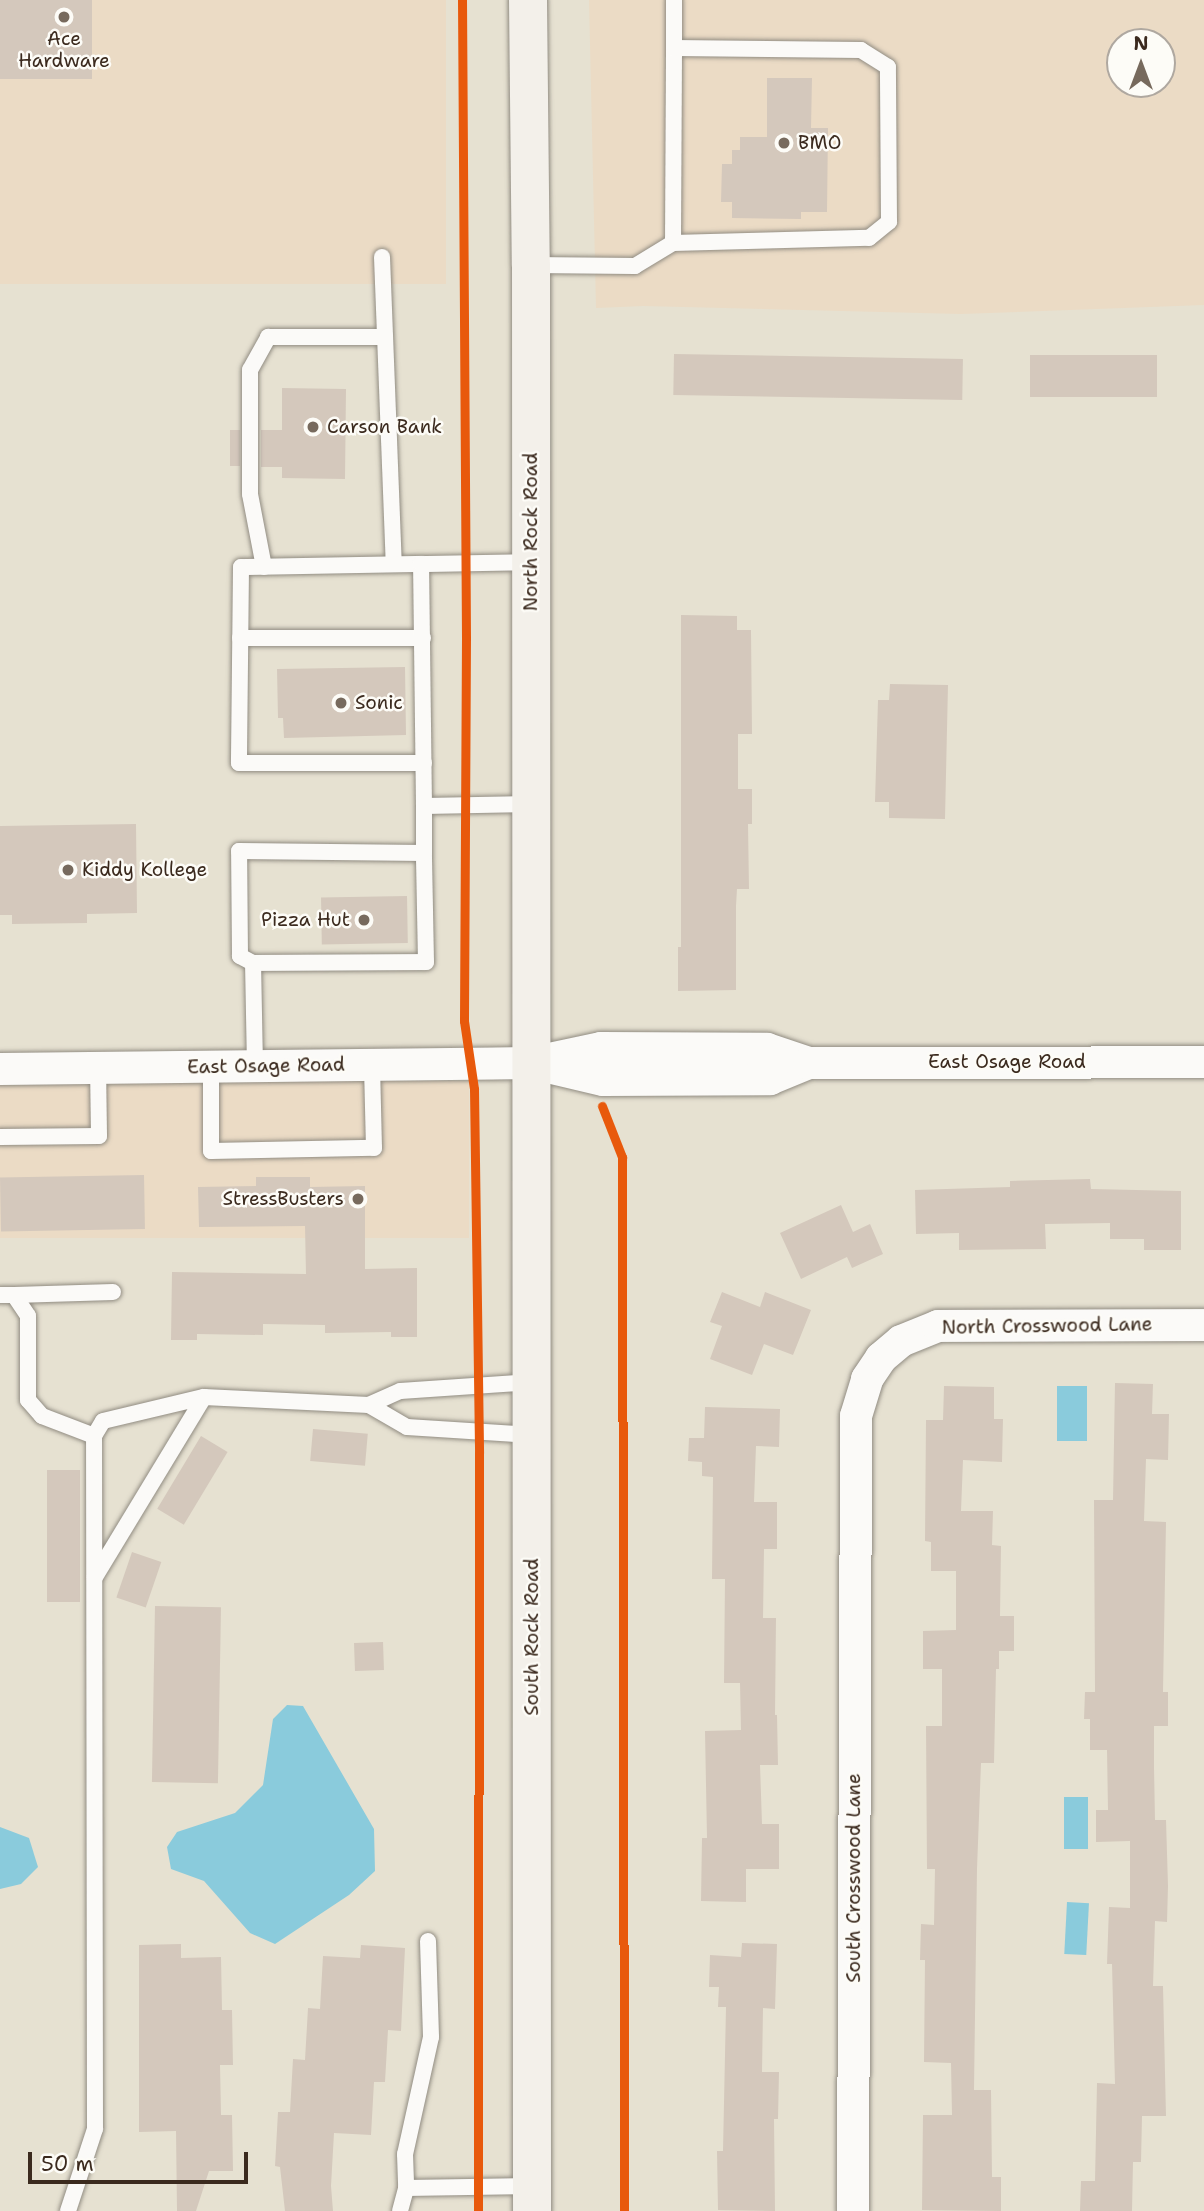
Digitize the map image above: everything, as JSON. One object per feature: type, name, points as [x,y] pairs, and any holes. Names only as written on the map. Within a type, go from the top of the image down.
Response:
[{"type":"main road","name":"North Rock Road","points":[[528,0],[531,265],[531,1063]]},
{"type":"main road","name":"South Rock Road","points":[[531,1063],[532,2198]]},
{"type":"street","name":"East Osage Road","points":[[0,1069],[531,1063],[603,1080],[770,1079],[809,1063],[1204,1062]]},
{"type":"street","name":"North Crosswood Lane","points":[[856,1544],[856,1416],[862,1391],[881,1358],[901,1341],[938,1326],[1204,1325]]},
{"type":"street","name":"South Crosswood Lane","points":[[853,2211],[856,1544]]},
{"type":"lane","points":[[673,243],[674,0]]},
{"type":"lane","points":[[531,265],[635,266],[673,243],[869,238],[889,222],[888,67],[861,50],[674,48]]},
{"type":"lane","points":[[382,257],[394,564]]},
{"type":"lane","points":[[264,567],[250,494],[250,370],[268,337],[385,337]]},
{"type":"lane","points":[[424,762],[239,762],[241,567],[531,562]]},
{"type":"lane","points":[[421,564],[426,962],[253,963],[240,956],[239,851],[424,853]]},
{"type":"lane","points":[[240,638],[423,638]]},
{"type":"lane","points":[[425,806],[531,804]]},
{"type":"lane","points":[[253,963],[255,1066]]},
{"type":"lane","points":[[211,1068],[211,1151],[374,1148],[372,1065]]},
{"type":"lane","points":[[0,1137],[99,1136],[98,1068]]},
{"type":"lane","points":[[7,1295],[113,1292]]},
{"type":"lane","points":[[7,1295],[27,1316],[28,1400],[42,1416],[94,1436]]},
{"type":"lane","points":[[68,2211],[95,2129],[94,1436],[103,1421],[204,1397],[369,1405],[400,1391],[532,1382]]},
{"type":"lane","points":[[94,1579],[204,1397]]},
{"type":"lane","points":[[369,1405],[407,1427],[532,1435]]},
{"type":"lane","points":[[400,2211],[406,2188],[405,2154],[431,2037],[428,1941]]},
{"type":"lane","points":[[406,2188],[532,2198]]},
{"type":"shaded area","points":[[0,0],[446,0],[446,284],[0,284]]},
{"type":"shaded area","points":[[589,0],[1204,0],[1204,305],[961,314],[643,306],[596,308]]},
{"type":"shaded area","points":[[0,1081],[469,1081],[469,1238],[0,1238]]},
{"type":"water","points":[[1057,1386],[1087,1386],[1087,1441],[1057,1441]]},
{"type":"water","points":[[287,1705],[303,1706],[374,1829],[375,1871],[349,1895],[275,1944],[250,1933],[204,1881],[171,1869],[167,1847],[177,1832],[235,1813],[263,1785],[273,1719]]},
{"type":"water","points":[[1064,1797],[1088,1797],[1088,1849],[1064,1849]]},
{"type":"water","points":[[0,1827],[29,1838],[38,1867],[21,1884],[0,1889]]},
{"type":"water","points":[[1067,1902],[1089,1903],[1086,1955],[1064,1954]]},
{"type":"building","points":[[0,0],[92,0],[92,79],[0,79]]},
{"type":"building","name":"BMO","points":[[767,78],[812,78],[811,128],[828,128],[827,212],[801,212],[801,219],[732,218],[732,202],[721,202],[722,164],[732,164],[732,150],[740,150],[740,137],[767,137]]},
{"type":"building","points":[[674,354],[963,359],[962,400],[673,395]]},
{"type":"building","points":[[1030,355],[1157,355],[1157,397],[1030,397]]},
{"type":"building","points":[[282,388],[346,389],[345,479],[282,478],[282,467],[261,467],[261,430],[282,430]]},
{"type":"building","points":[[230,430],[240,430],[240,466],[230,466]]},
{"type":"building","points":[[681,615],[737,616],[737,630],[751,630],[752,734],[738,734],[738,789],[752,789],[752,824],[748,824],[749,889],[737,889],[736,990],[678,991],[678,947],[681,947]]},
{"type":"building","name":"Sonic","points":[[405,667],[406,735],[284,738],[283,718],[278,718],[277,669]]},
{"type":"building","points":[[890,684],[948,685],[945,819],[889,818],[889,802],[875,802],[878,700],[889,700]]},
{"type":"building","name":"Kiddy Kollege","points":[[136,824],[137,913],[87,914],[87,923],[12,924],[12,915],[0,915],[0,826]]},
{"type":"building","name":"Pizza Hut","points":[[407,896],[408,943],[322,944],[321,898]]},
{"type":"building","points":[[144,1175],[145,1229],[1,1232],[0,1178]]},
{"type":"building","points":[[256,1177],[310,1177],[310,1187],[365,1186],[365,1269],[417,1268],[417,1337],[391,1337],[391,1332],[325,1333],[325,1325],[263,1324],[263,1335],[197,1334],[197,1340],[171,1340],[172,1272],[306,1274],[305,1226],[199,1227],[198,1187],[256,1186]]},
{"type":"building","points":[[1090,1179],[1091,1189],[1181,1191],[1181,1250],[1144,1250],[1144,1239],[1110,1239],[1110,1223],[1045,1224],[1046,1249],[959,1250],[959,1233],[916,1234],[915,1190],[1010,1187],[1010,1181]]},
{"type":"building","points":[[841,1205],[853,1232],[870,1224],[883,1254],[852,1268],[847,1257],[801,1279],[780,1233]]},
{"type":"building","points":[[722,1292],[760,1307],[765,1292],[811,1310],[793,1355],[764,1344],[752,1375],[710,1359],[722,1326],[710,1322]]},
{"type":"building","points":[[1115,1383],[1153,1384],[1152,1414],[1169,1414],[1168,1460],[1146,1459],[1144,1521],[1166,1522],[1163,1692],[1168,1692],[1168,1726],[1154,1726],[1154,1767],[1155,1820],[1166,1820],[1167,1922],[1155,1921],[1153,1986],[1163,1986],[1166,2116],[1142,2116],[1141,2162],[1133,2162],[1132,2211],[1080,2211],[1081,2181],[1095,2181],[1097,2083],[1115,2084],[1112,1964],[1107,1964],[1109,1907],[1130,1908],[1130,1841],[1096,1842],[1096,1810],[1108,1810],[1107,1750],[1090,1750],[1090,1719],[1084,1719],[1085,1692],[1095,1692],[1094,1500],[1113,1500]]},
{"type":"building","points":[[944,1386],[994,1387],[994,1419],[1003,1419],[1002,1462],[963,1460],[961,1511],[993,1511],[992,1545],[1001,1546],[1000,1616],[1014,1616],[1014,1651],[999,1651],[999,1669],[996,1669],[994,1763],[981,1763],[977,1869],[974,2090],[991,2090],[992,2177],[1001,2177],[1001,2211],[922,2210],[923,2115],[952,2115],[951,2063],[924,2062],[925,1960],[920,1960],[921,1924],[934,1925],[935,1869],[927,1869],[926,1726],[942,1726],[942,1669],[923,1669],[923,1631],[956,1630],[956,1571],[931,1571],[931,1542],[925,1541],[926,1420],[943,1420]]},
{"type":"building","points":[[705,1407],[780,1409],[779,1447],[756,1446],[754,1502],[777,1502],[777,1549],[764,1549],[763,1618],[776,1618],[775,1715],[778,1765],[760,1765],[762,1824],[779,1824],[779,1869],[746,1869],[746,1902],[701,1901],[702,1838],[707,1838],[705,1731],[741,1730],[740,1683],[724,1683],[725,1579],[712,1579],[713,1477],[702,1476],[702,1462],[688,1461],[689,1438],[704,1438]]},
{"type":"building","points":[[313,1429],[368,1434],[365,1466],[310,1461]]},
{"type":"building","points":[[201,1436],[228,1452],[184,1525],[157,1509]]},
{"type":"building","points":[[47,1470],[80,1470],[80,1602],[47,1602]]},
{"type":"building","points":[[132,1552],[161,1562],[146,1607],[116,1597]]},
{"type":"building","points":[[155,1606],[221,1607],[218,1783],[152,1782]]},
{"type":"building","points":[[383,1642],[384,1670],[355,1671],[354,1643]]},
{"type":"building","points":[[742,1943],[777,1944],[775,2009],[763,2008],[762,2072],[779,2072],[778,2119],[774,2119],[775,2211],[718,2210],[717,2151],[723,2151],[726,2007],[718,2007],[719,1987],[709,1987],[710,1955],[741,1957]]},
{"type":"building","points":[[181,1944],[181,1958],[221,1957],[222,2010],[232,2010],[233,2065],[220,2065],[221,2115],[232,2115],[233,2171],[209,2171],[196,2211],[177,2211],[176,2131],[139,2132],[139,1945]]},
{"type":"building","points":[[361,1945],[405,1948],[401,2031],[388,2030],[385,2082],[374,2082],[371,2135],[334,2133],[331,2186],[333,2211],[285,2211],[280,2167],[275,2166],[278,2112],[290,2112],[293,2059],[305,2060],[308,2008],[320,2009],[323,1956],[360,1958]]},
{"type":"cycle path","points":[[462,0],[466,638],[464,1021],[474,1089],[479,1453],[478,2211]]},
{"type":"cycle path","points":[[602,1106],[622,1157],[624,2211]]},
{"type":"place","name":"Ace Hardware","points":[[64,17]]},
{"type":"place","name":"BMO","points":[[784,143]]},
{"type":"place","name":"Carson Bank","points":[[313,427]]},
{"type":"place","name":"Sonic","points":[[341,703]]},
{"type":"place","name":"Kiddy Kollege","points":[[68,870]]},
{"type":"place","name":"Pizza Hut","points":[[364,920]]},
{"type":"place","name":"StressBusters","points":[[358,1199]]}]
